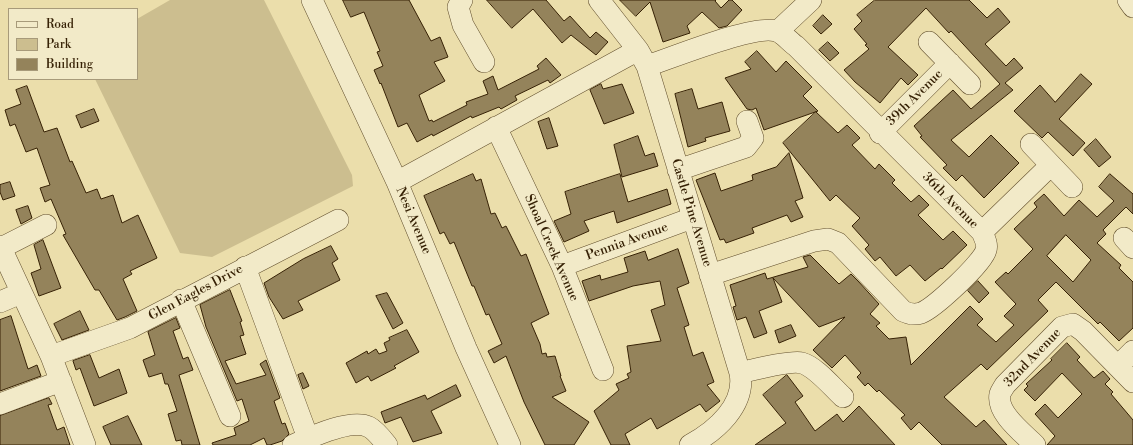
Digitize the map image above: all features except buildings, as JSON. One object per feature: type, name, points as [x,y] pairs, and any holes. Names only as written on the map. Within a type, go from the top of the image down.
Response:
[{"type":"street","name":"Nesi Avenue","points":[[312,0],[397,182],[466,348],[510,445]]},
{"type":"street","points":[[462,0],[458,7],[464,25],[484,62]]},
{"type":"street","points":[[397,182],[496,127],[642,58],[745,33],[765,30],[778,31],[811,0]]},
{"type":"street","points":[[1128,0],[1133,7]]},
{"type":"street","name":"Castle Pine Avenue","points":[[603,1],[642,58],[678,170],[742,383],[738,398],[720,424],[716,438],[704,438],[690,445]]},
{"type":"street","name":"36th Avenue","points":[[710,275],[814,241],[828,239],[838,243],[903,311],[911,314],[921,313],[936,305],[979,262],[986,250],[982,232],[880,133],[796,46],[778,31]]},
{"type":"street","name":"39th Avenue","points":[[929,42],[970,84]]},
{"type":"street","name":"39th Avenue","points":[[880,133],[950,63]]},
{"type":"street","points":[[678,170],[746,147],[752,138],[747,121]]},
{"type":"street","name":"Shoal Creek Avenue","points":[[496,127],[562,266],[603,370]]},
{"type":"street","points":[[1032,144],[1072,187]]},
{"type":"street","points":[[982,232],[1051,165]]},
{"type":"street","name":"Pennia Avenue","points":[[562,266],[692,218]]},
{"type":"street","name":"Glen Eagles Drive","points":[[51,356],[130,328],[181,300],[338,220]]},
{"type":"street","points":[[46,225],[0,247],[51,356],[85,445]]},
{"type":"street","points":[[245,267],[300,442],[352,424],[370,427],[386,445]]},
{"type":"street","points":[[0,302],[22,293]]},
{"type":"street","points":[[181,300],[230,416]]},
{"type":"street","name":"32nd Avenue","points":[[1035,445],[1008,417],[1002,407],[1000,394],[1005,385],[1062,327],[1073,324],[1082,331],[1133,382]]},
{"type":"street","points":[[1118,366],[1133,351]]},
{"type":"street","points":[[740,373],[789,363],[801,363],[819,374],[843,397]]},
{"type":"street","points":[[0,404],[61,381]]},
{"type":"green space","points":[[170,0],[264,0],[352,175],[353,186],[212,257],[180,253],[95,80],[138,80],[138,18]]}]
